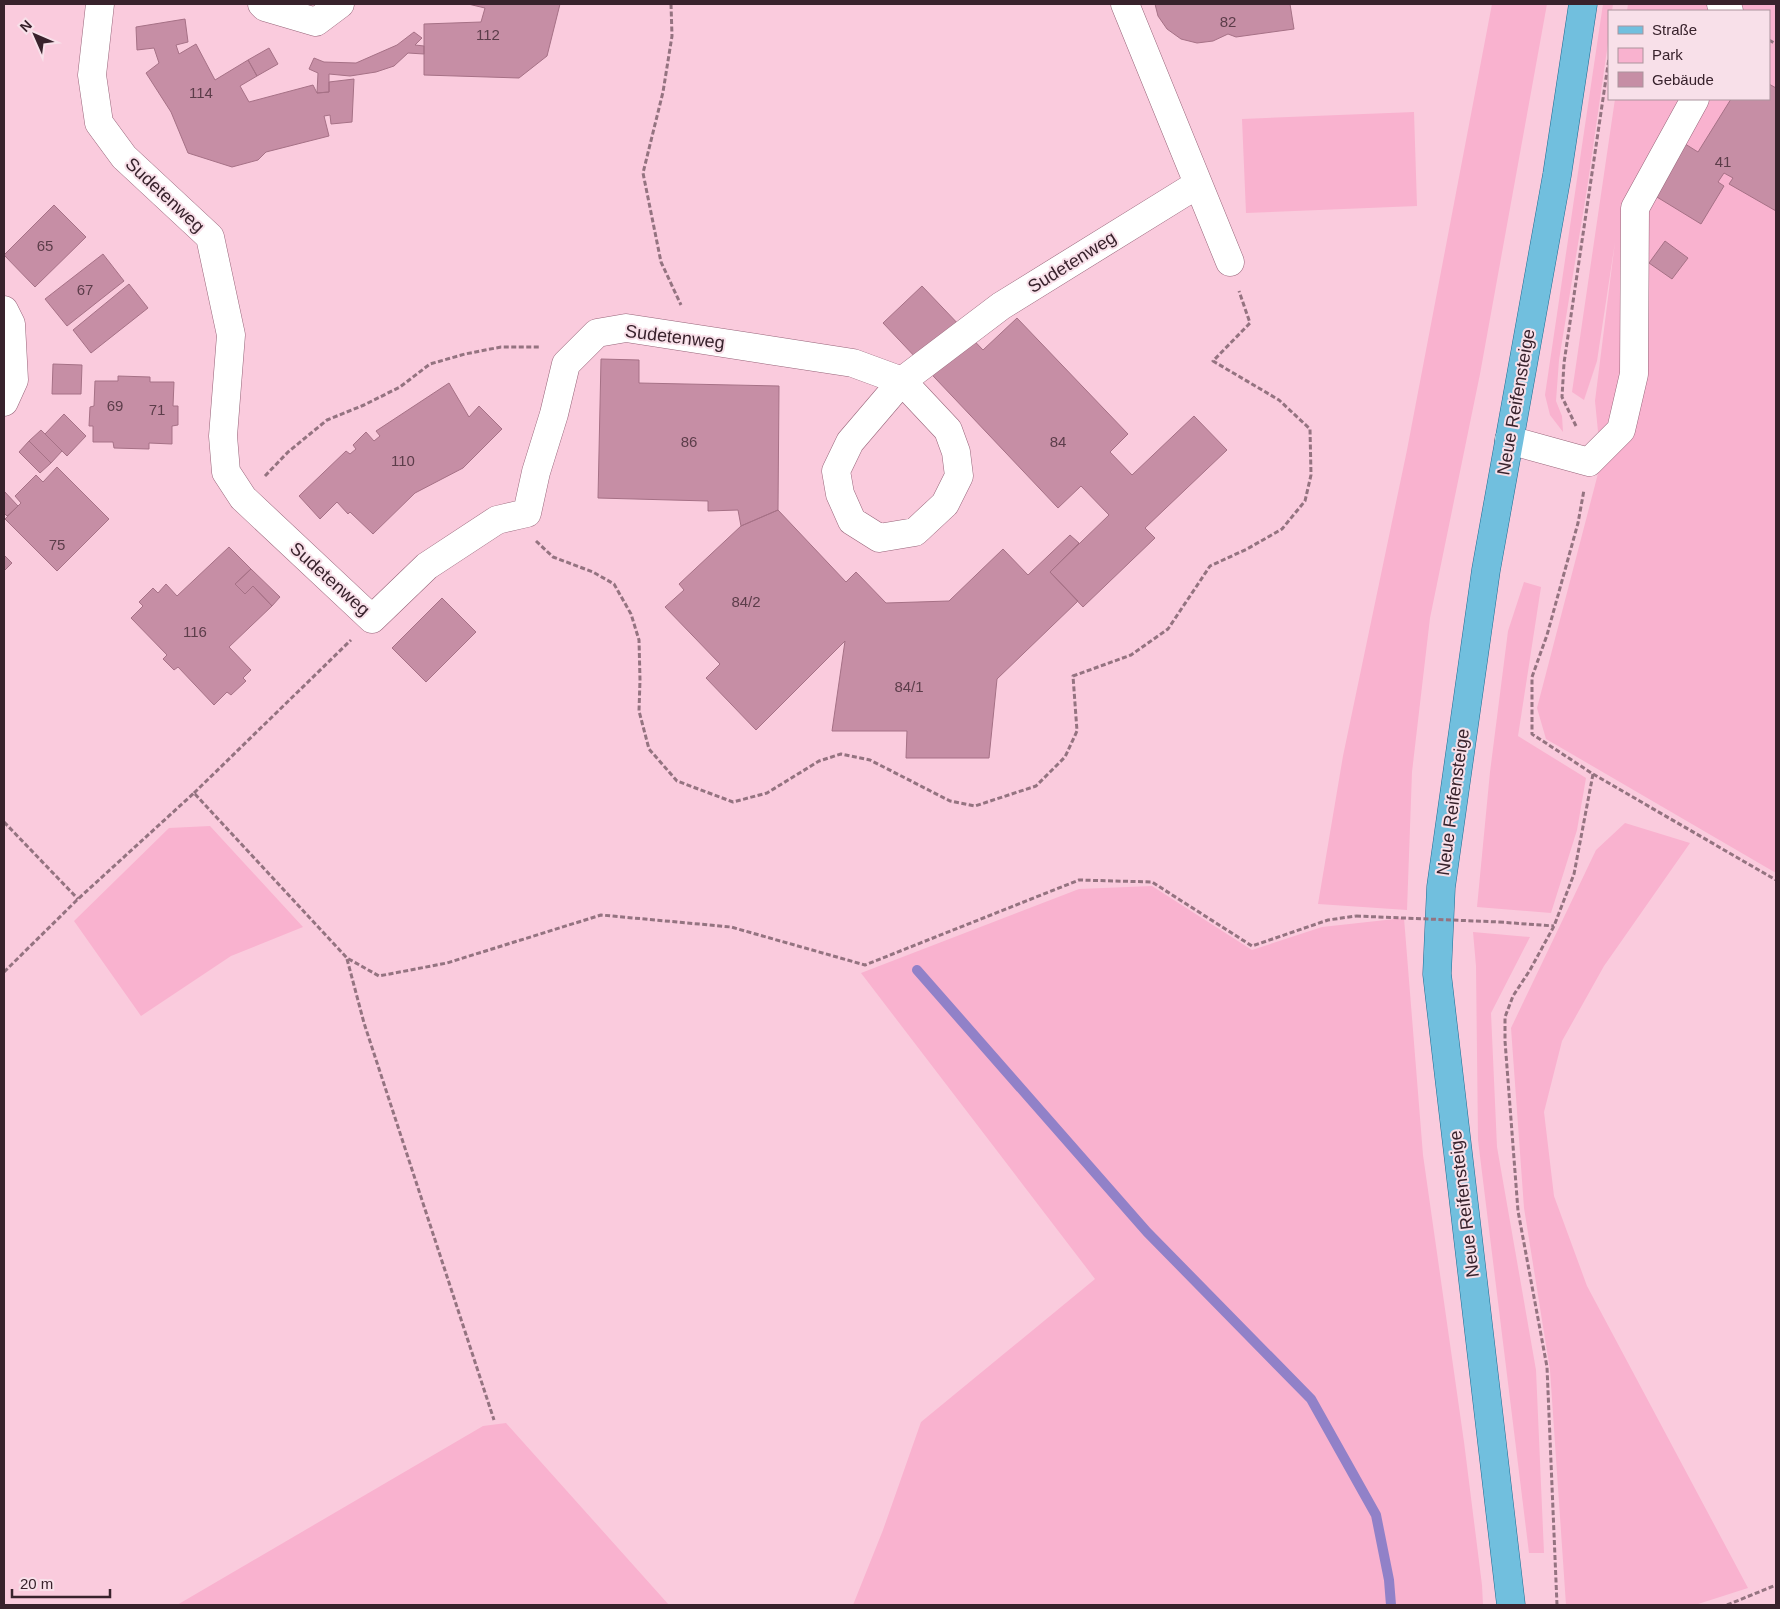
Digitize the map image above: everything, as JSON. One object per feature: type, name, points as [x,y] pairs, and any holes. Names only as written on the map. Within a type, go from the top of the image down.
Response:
[{"type":"main road","name":"Neue Reifensteige","points":[[1511,1605],[1437,974],[1441,887],[1486,570],[1557,175],[1583,4]]},
{"type":"street","name":"Sudetenweg","points":[[100,4],[92,75],[99,123],[124,157],[210,237],[231,335],[223,436],[226,472],[243,498],[372,619],[427,566],[497,520],[527,512]]},
{"type":"street","points":[[262,4],[265,7],[316,22],[340,4]]},
{"type":"street","points":[[1125,4],[1230,262]]},
{"type":"street","points":[[1509,440],[1589,462],[1621,430],[1634,374],[1635,208],[1694,100]]},
{"type":"street","name":"Sudetenweg","points":[[566,364],[597,333],[626,328],[853,363],[902,381],[948,430],[956,452],[959,476],[945,504],[914,532],[879,538],[852,521],[840,494],[836,471],[850,442],[902,381],[1001,306],[1198,184]]},
{"type":"street","points":[[4,310],[12,324],[14,380],[4,402]]},
{"type":"street","points":[[527,512],[566,364]]},
{"type":"path","points":[[672,4],[672,36],[665,82],[643,173],[661,262],[695,338]]},
{"type":"path","points":[[1608,65],[1564,363],[1562,397],[1574,423],[1585,438],[1589,462],[1578,523],[1547,635],[1532,677],[1532,734],[1593,774],[1776,880]]},
{"type":"path","points":[[527,512],[532,538],[554,557],[592,572],[614,584],[631,614],[639,640],[639,711],[649,749],[677,781],[733,802],[767,793],[819,761],[841,754],[870,760],[950,801],[975,806],[1036,786],[1065,757],[1077,731],[1074,676],[1131,655],[1168,630],[1210,566],[1247,549],[1282,529],[1305,502],[1310,475],[1310,429],[1279,400],[1213,361],[1250,324],[1230,262]]},
{"type":"path","points":[[243,498],[288,452],[327,420],[400,388],[430,364],[465,354],[501,347],[550,347],[566,364]]},
{"type":"path","points":[[4,972],[78,899],[194,793],[372,619]]},
{"type":"path","points":[[1557,1605],[1547,1367],[1518,1211],[1505,1041],[1505,1017],[1512,996],[1530,970],[1554,926],[1574,874],[1593,774]]},
{"type":"path","points":[[194,793],[347,958],[379,976],[447,963],[601,915],[731,927],[865,965],[1079,880],[1152,882],[1252,946],[1328,920],[1356,916],[1554,926]]},
{"type":"path","points":[[4,822],[78,899]]},
{"type":"path","points":[[347,958],[364,1023],[494,1420]]},
{"type":"path","points":[[1727,1605],[1776,1585]]},
{"type":"green space","points":[[1492,4],[1547,4],[1480,374],[1430,618],[1412,772],[1407,910],[1318,904],[1343,756],[1407,450]]},
{"type":"green space","points":[[1603,4],[1613,4],[1612,10],[1608,10],[1608,43],[1587,189],[1559,360],[1556,401],[1562,416],[1563,432],[1550,415],[1545,395]]},
{"type":"green space","points":[[1628,4],[1776,4],[1776,873],[1546,739],[1537,708],[1601,462],[1595,401],[1615,242],[1597,361],[1584,400],[1572,392],[1615,100],[1770,100],[1770,10],[1627,10]]},
{"type":"green space","points":[[1414,112],[1417,206],[1246,213],[1242,119]]},
{"type":"green space","points":[[1524,582],[1541,587],[1518,736],[1586,778],[1577,830],[1551,913],[1477,907],[1490,772],[1508,631]]},
{"type":"green space","points":[[1625,823],[1690,843],[1604,966],[1562,1041],[1544,1112],[1554,1196],[1587,1286],[1748,1588],[1695,1605],[1566,1605],[1550,1370],[1524,1208],[1511,1028],[1596,850]]},
{"type":"green space","points":[[210,826],[303,927],[231,956],[141,1016],[74,921],[169,828]]},
{"type":"green space","points":[[1152,886],[1252,950],[1322,927],[1404,918],[1423,1155],[1464,1442],[1483,1605],[853,1605],[883,1530],[921,1422],[1095,1279],[861,973],[1079,889]]},
{"type":"green space","points":[[1473,932],[1530,937],[1491,1013],[1497,1147],[1536,1370],[1544,1553],[1529,1553],[1478,1140],[1476,966]]},
{"type":"green space","points":[[506,1423],[669,1605],[177,1605],[483,1426]]},
{"type":"building","points":[[468,4],[560,4],[547,56],[519,78],[424,75],[424,24],[481,22],[485,8]]},
{"type":"building","points":[[1155,4],[1290,4],[1294,29],[1236,37],[1228,34],[1213,41],[1197,43],[1181,39],[1167,29],[1158,16]]},
{"type":"building","points":[[185,19],[188,42],[176,45],[179,54],[196,44],[215,80],[248,60],[257,76],[240,86],[249,102],[313,85],[317,93],[329,92],[329,82],[354,79],[352,122],[331,124],[330,115],[324,116],[329,136],[266,152],[258,160],[232,167],[188,153],[171,112],[146,73],[159,63],[154,48],[137,50],[136,27]]},
{"type":"building","points":[[414,32],[422,38],[415,45],[424,46],[424,54],[408,53],[394,66],[376,72],[350,76],[329,74],[329,92],[317,93],[318,73],[309,69],[314,58],[324,62],[356,63],[397,45]]},
{"type":"building","points":[[269,48],[278,64],[257,76],[248,60]]},
{"type":"building","points":[[1770,85],[1776,88],[1776,211],[1729,184],[1733,178],[1724,173],[1718,182],[1724,186],[1701,224],[1652,194],[1682,142],[1698,152],[1730,100],[1770,100]]},
{"type":"building","points":[[54,205],[86,237],[35,287],[4,255]]},
{"type":"building","points":[[1665,241],[1688,258],[1672,279],[1649,263]]},
{"type":"building","points":[[103,254],[124,281],[67,326],[45,299]]},
{"type":"building","points":[[129,284],[148,308],[91,353],[73,330]]},
{"type":"building","points":[[922,286],[983,350],[1017,318],[1128,434],[1110,452],[1132,475],[1194,416],[1227,450],[1145,528],[1155,538],[1083,607],[1050,572],[1109,515],[1081,486],[1058,508],[883,323]]},
{"type":"building","points":[[601,359],[639,360],[639,383],[779,386],[778,510],[741,526],[738,510],[708,511],[708,501],[598,498]]},
{"type":"building","points":[[53,364],[82,365],[81,394],[52,394]]},
{"type":"building","points":[[118,376],[150,377],[150,382],[174,382],[173,406],[178,406],[178,425],[172,426],[172,444],[149,443],[149,449],[114,448],[113,442],[93,442],[93,426],[89,426],[90,407],[94,406],[95,381],[118,381]]},
{"type":"building","points":[[449,383],[469,417],[479,406],[502,429],[463,468],[415,493],[373,534],[350,512],[348,514],[337,502],[320,519],[299,496],[346,451],[350,454],[356,449],[353,445],[366,432],[374,441],[380,436],[376,431]]},
{"type":"building","points":[[64,414],[86,436],[67,456],[45,434]]},
{"type":"building","points":[[41,430],[62,451],[51,463],[29,441]]},
{"type":"building","points":[[29,441],[51,463],[40,473],[19,452]]},
{"type":"building","points":[[57,467],[109,519],[57,571],[5,519],[21,503],[15,496],[36,475],[43,482]]},
{"type":"building","points":[[4,491],[18,506],[7,516],[4,513]]},
{"type":"building","points":[[778,510],[846,582],[856,572],[886,603],[949,601],[1003,549],[1028,575],[1070,535],[1079,543],[1050,572],[1078,601],[997,679],[989,758],[906,758],[907,731],[832,731],[845,641],[756,730],[706,678],[720,664],[665,607],[684,590],[679,584],[741,526]]},
{"type":"building","points":[[229,547],[251,569],[235,584],[245,594],[253,586],[272,606],[229,647],[251,670],[243,678],[246,681],[231,695],[227,692],[214,705],[178,667],[174,670],[163,659],[167,655],[131,618],[143,606],[139,602],[153,588],[158,593],[166,584],[177,596]]},
{"type":"building","points":[[4,555],[12,563],[4,571]]},
{"type":"building","points":[[251,569],[280,597],[272,606],[253,586],[245,594],[235,584]]},
{"type":"building","points":[[442,598],[476,632],[426,682],[392,648]]},
{"type":"waterway","points":[[917,970],[1147,1232],[1311,1399],[1376,1515],[1389,1580],[1391,1605]]}]
